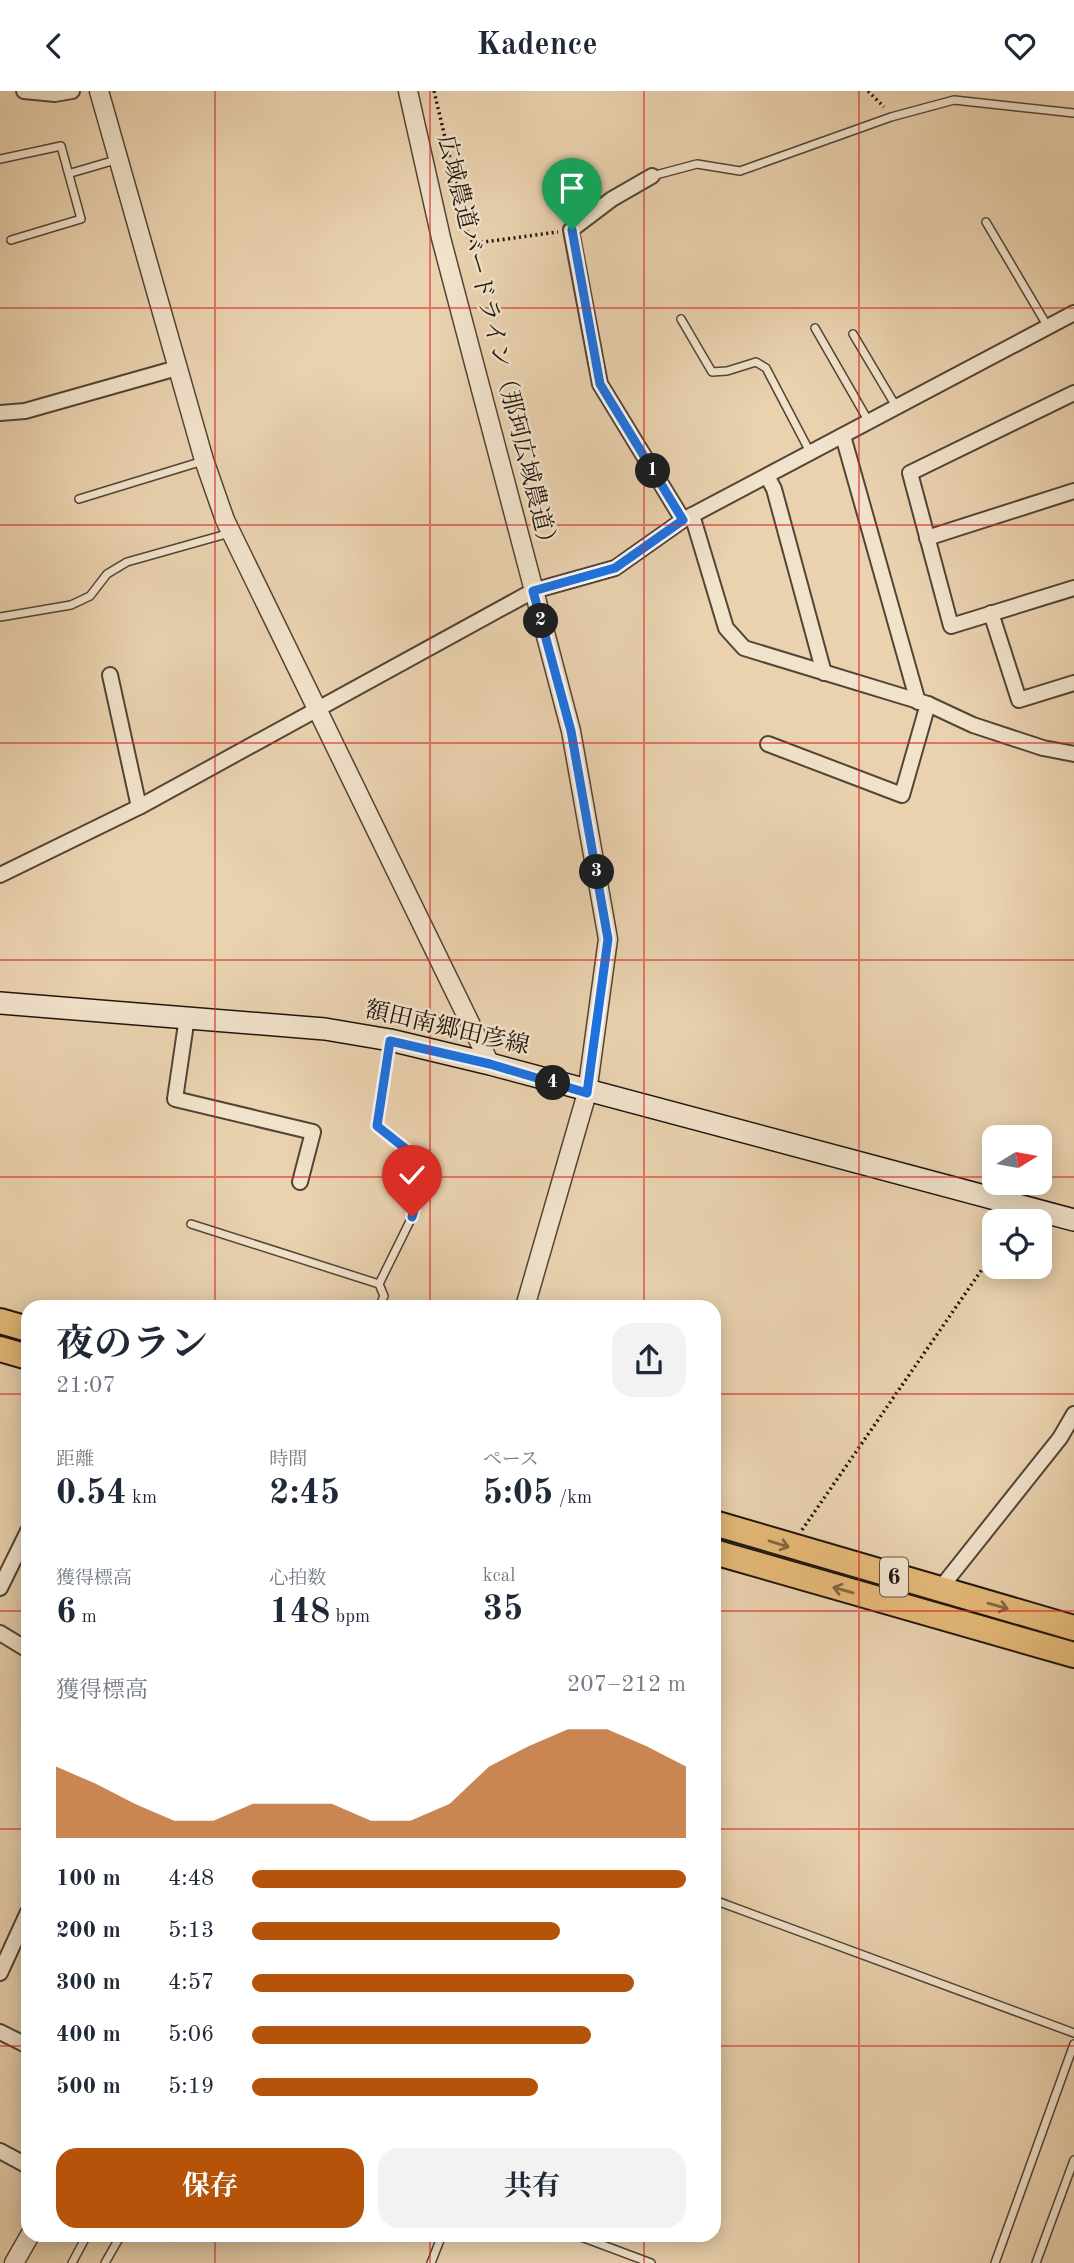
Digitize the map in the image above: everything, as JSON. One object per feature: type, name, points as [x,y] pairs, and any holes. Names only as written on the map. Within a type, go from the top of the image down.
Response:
[{"type":"highway","points":[[0,1321],[21,1327]]},
{"type":"highway","points":[[0,1349],[21,1355]]},
{"type":"highway","name":"6","points":[[721,1525],[1074,1628]]},
{"type":"highway","name":"6","points":[[721,1554],[1074,1655]]},
{"type":"main road","name":"額田南郷田彦線","points":[[0,1003],[325,1029],[390,1041],[490,1064],[587,1093],[1074,1220]]},
{"type":"street","points":[[24,91],[55,95],[72,91]]},
{"type":"street","points":[[99,91],[204,460],[230,532],[490,1064]]},
{"type":"street","name":"広域農道バードライン（那珂広域農道）","points":[[408,91],[441,238],[571,731],[608,939],[587,1093],[527,1300]]},
{"type":"street","points":[[652,176],[612,199],[572,230],[600,384],[687,518],[726,628],[744,648],[923,703],[985,729],[1043,748],[1074,754]]},
{"type":"street","points":[[0,875],[139,807],[533,591],[615,568],[687,518],[1074,313]]},
{"type":"street","points":[[0,413],[25,411],[177,368]]},
{"type":"street","points":[[1074,393],[910,473],[951,626],[1074,588]]},
{"type":"street","points":[[768,744],[902,795],[923,703],[843,436]]},
{"type":"street","points":[[767,476],[774,489],[824,673]]},
{"type":"street","points":[[927,538],[1074,491]]},
{"type":"street","points":[[991,613],[1019,700],[1074,683]]},
{"type":"street","points":[[110,675],[139,807]]},
{"type":"street","points":[[187,1017],[175,1098],[313,1132],[300,1182]]},
{"type":"street","points":[[939,1590],[1060,1438],[1074,1414]]},
{"type":"street","points":[[0,1588],[21,1545]]},
{"type":"street","points":[[0,1633],[21,1646]]},
{"type":"street","points":[[0,1973],[21,1927]]},
{"type":"street","points":[[0,2032],[21,2042]]},
{"type":"street","points":[[0,2151],[21,2163]]},
{"type":"street","points":[[14,2263],[26,2242]]},
{"type":"lane","points":[[652,176],[697,164],[740,171],[891,117],[954,100],[1074,113]]},
{"type":"lane","points":[[0,159],[61,146],[71,173],[81,219],[11,240]]},
{"type":"lane","points":[[71,173],[119,159]]},
{"type":"lane","points":[[986,222],[1048,327]]},
{"type":"lane","points":[[681,319],[712,372],[727,371],[756,362],[766,368],[811,453]]},
{"type":"lane","points":[[815,328],[870,422]]},
{"type":"lane","points":[[853,334],[897,408]]},
{"type":"lane","points":[[79,499],[204,460]]},
{"type":"lane","points":[[0,617],[71,605],[90,596],[107,574],[127,562],[230,532]]},
{"type":"lane","points":[[382,1300],[384,1296],[379,1284],[412,1217],[426,1165],[377,1126],[390,1041]]},
{"type":"lane","points":[[191,1224],[379,1284]]},
{"type":"lane","points":[[721,1903],[1074,2033]]},
{"type":"lane","points":[[995,2263],[1074,2044]]},
{"type":"lane","points":[[1036,2263],[1074,2160]]},
{"type":"lane","points":[[72,2263],[83,2242]]},
{"type":"lane","points":[[105,2263],[117,2242]]},
{"type":"lane","points":[[431,2263],[439,2242]]},
{"type":"lane","points":[[595,2242],[651,2263]]},
{"type":"path","points":[[434,91],[469,239],[477,243],[572,230]]},
{"type":"path","points":[[868,91],[891,117]]},
{"type":"path","points":[[790,1547],[982,1269]]},
{"type":"route","points":[[412,1217],[426,1165],[377,1126],[390,1041],[490,1064],[587,1093],[608,939],[571,731],[533,591],[574,582],[615,568],[683,520],[600,384],[594,365],[572,230]]}]
